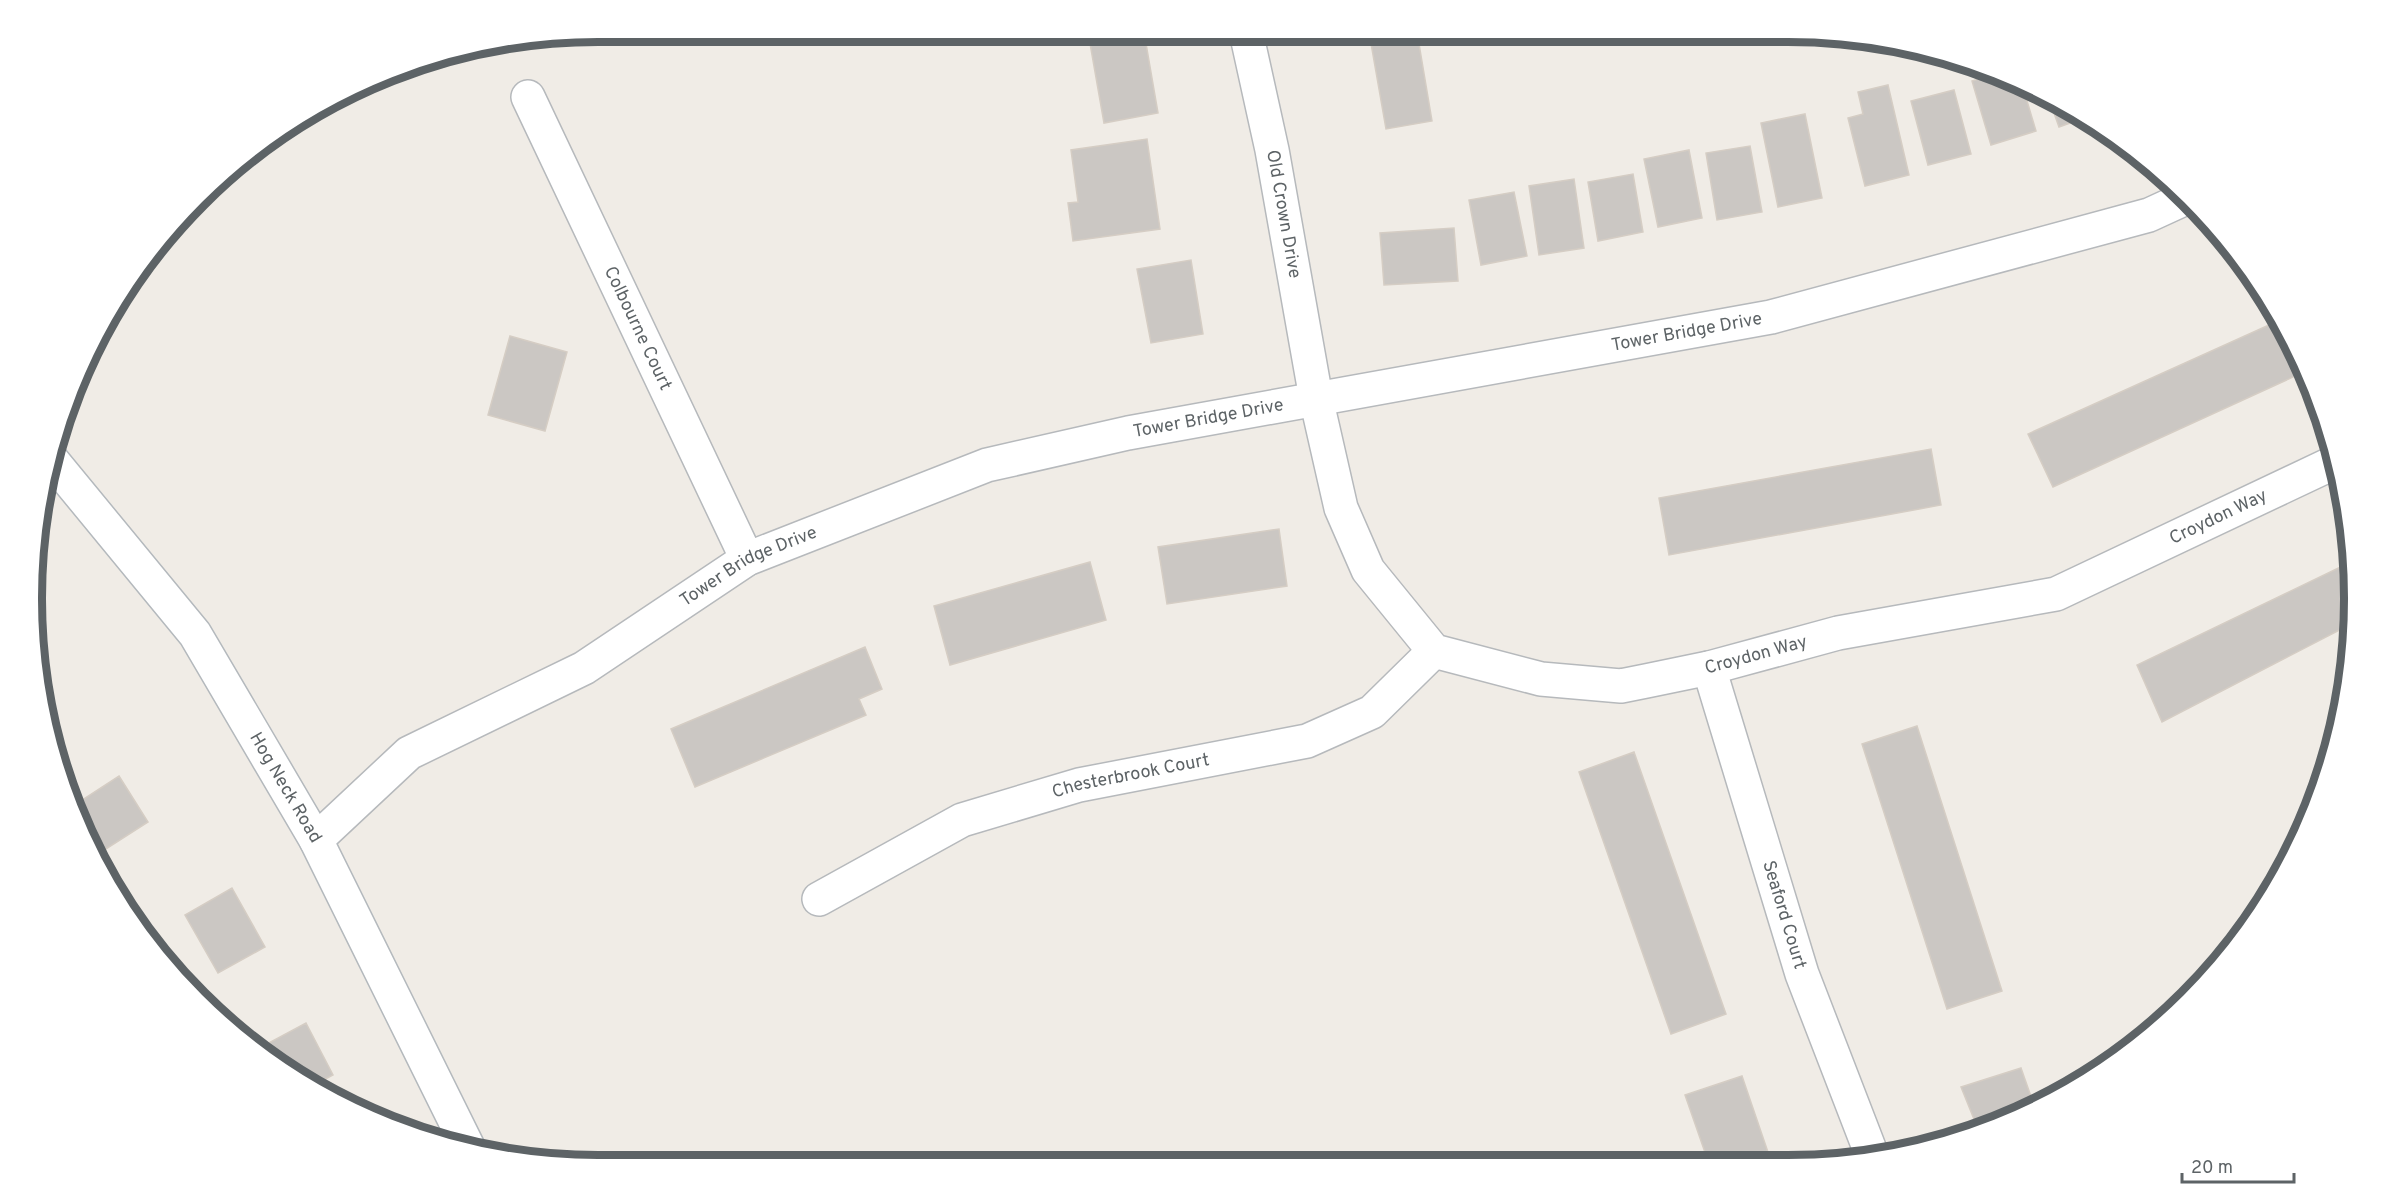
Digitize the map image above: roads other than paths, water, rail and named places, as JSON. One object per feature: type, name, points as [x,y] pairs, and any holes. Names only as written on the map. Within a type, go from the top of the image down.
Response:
[{"type":"street","name":"Old Crown Drive","points":[[1248,42],[1272,150],[1316,398]]},
{"type":"street","name":"Colbourne Court","points":[[528,97],[747,559]]},
{"type":"street","name":"Tower Bridge Drive","points":[[316,840],[409,753],[585,668],[747,559],[987,465],[1128,433],[1771,316],[2150,215],[2178,202]]},
{"type":"street","points":[[1316,398],[1341,508],[1368,570],[1434,651]]},
{"type":"street","name":"Croydon Way","points":[[1434,651],[1541,679],[1621,686],[1708,668],[1838,633],[2056,594],[2328,466]]},
{"type":"street","name":"Hog Neck Road","points":[[58,468],[195,634],[316,840],[465,1138]]},
{"type":"street","name":"Chesterbrook Court","points":[[819,899],[962,820],[1079,785],[1307,741],[1372,712],[1434,651]]},
{"type":"street","name":"Seaford Court","points":[[1708,668],[1802,974],[1869,1148]]}]
